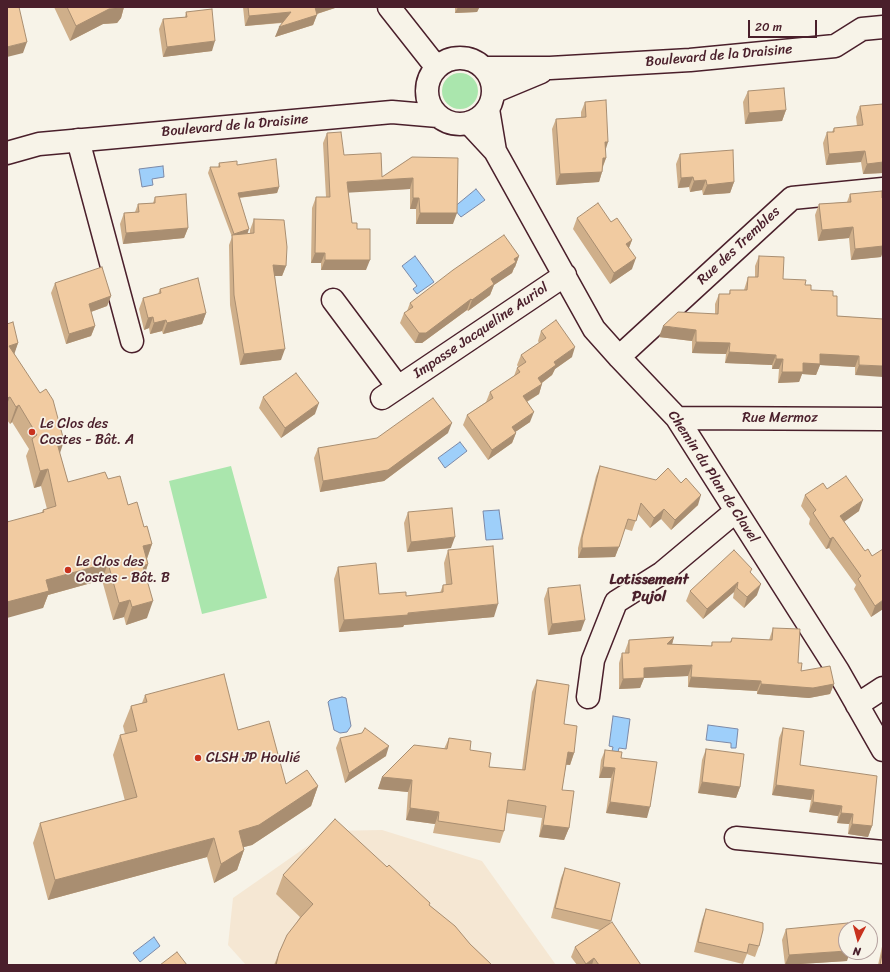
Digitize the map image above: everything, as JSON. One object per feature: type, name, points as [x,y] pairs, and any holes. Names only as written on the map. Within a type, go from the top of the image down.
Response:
[{"type":"street","points":[[388,7],[437,66]]},
{"type":"street","name":"Boulevard de la Draisine","points":[[485,68],[550,68],[690,60],[835,46],[862,29],[883,27]]},
{"type":"street","points":[[456,57],[476,61],[485,68],[492,79],[491,100],[480,118],[469,123],[458,124],[448,122],[438,116],[431,108],[427,98],[426,88],[431,74],[437,66],[446,60],[456,57]]},
{"type":"street","name":"Boulevard de la Draisine","points":[[491,100],[550,68]]},
{"type":"street","points":[[392,112],[426,88]]},
{"type":"street","name":"Chemin du Plan de Clavel","points":[[491,100],[495,151]]},
{"type":"street","name":"Boulevard de la Draisine","points":[[7,152],[39,144],[392,112],[438,116]]},
{"type":"street","name":"Chemin du Plan de Clavel","points":[[469,123],[495,151],[594,328],[619,357],[677,418],[838,672],[883,750]]},
{"type":"street","points":[[78,140],[132,341]]},
{"type":"street","name":"Rue des Trembles","points":[[619,357],[792,198],[883,189]]},
{"type":"street","name":"Impasse Jacqueline Auriol","points":[[333,300],[390,392],[565,275]]},
{"type":"street","name":"Rue Mermoz","points":[[677,418],[883,419]]},
{"type":"street","points":[[588,697],[593,660],[616,602],[662,573],[736,511]]},
{"type":"street","points":[[857,705],[883,688]]},
{"type":"street","points":[[736,838],[883,852]]},
{"type":"shaded area","points":[[382,830],[482,861],[556,965],[246,965],[228,945],[233,898],[329,831]]},
{"type":"green space","points":[[464,73],[473,78],[477,84],[477,98],[473,104],[464,109],[456,109],[447,104],[443,98],[442,87],[447,78],[453,74]]},
{"type":"green space","points":[[231,466],[267,598],[202,614],[169,481]]},
{"type":"water","points":[[163,166],[164,177],[152,179],[153,185],[142,187],[139,169]]},
{"type":"water","points":[[476,189],[485,200],[461,217],[453,208]]},
{"type":"water","points":[[415,256],[434,282],[417,294],[413,289],[417,286],[402,266]]},
{"type":"water","points":[[460,442],[467,451],[445,468],[438,458]]},
{"type":"water","points":[[499,510],[503,539],[486,540],[483,511]]},
{"type":"water","points":[[342,697],[346,698],[351,726],[347,732],[340,733],[334,730],[328,702],[330,700]]},
{"type":"water","points":[[613,716],[630,719],[626,749],[619,748],[618,752],[612,751],[613,747],[609,746]]},
{"type":"water","points":[[708,725],[738,729],[736,748],[731,748],[731,743],[706,740]]},
{"type":"water","points":[[154,937],[160,946],[140,962],[133,953]]},
{"type":"building","points":[[7,7],[19,7],[27,42],[7,47]]},
{"type":"building","points":[[67,7],[123,7],[109,9],[76,26]]},
{"type":"building","points":[[248,7],[315,7],[317,15],[279,27],[291,12],[249,16]]},
{"type":"building","points":[[212,9],[215,41],[167,47],[163,19],[187,17],[186,12]]},
{"type":"building","points":[[784,88],[786,110],[749,113],[748,91]]},
{"type":"building","points":[[606,100],[608,142],[605,142],[606,158],[603,158],[602,172],[560,174],[556,119],[586,117],[585,102]]},
{"type":"building","points":[[883,104],[883,162],[867,164],[865,151],[829,154],[827,132],[834,132],[834,128],[863,125],[860,106]]},
{"type":"building","points":[[341,132],[344,155],[381,153],[382,177],[412,157],[458,158],[457,213],[420,213],[419,198],[413,198],[413,178],[347,182],[352,223],[357,223],[357,229],[370,229],[370,260],[325,260],[325,253],[315,253],[316,197],[330,197],[327,133]]},
{"type":"building","points":[[733,150],[734,182],[707,185],[706,180],[694,181],[693,177],[681,178],[680,154]]},
{"type":"building","points":[[276,159],[279,187],[238,193],[249,229],[234,234],[210,167],[220,167],[219,163],[237,161],[237,165]]},
{"type":"building","points":[[882,191],[883,246],[855,249],[853,227],[822,230],[819,204],[851,202],[850,194]]},
{"type":"building","points":[[186,194],[188,228],[126,233],[124,213],[139,212],[138,204],[155,203],[155,197]]},
{"type":"building","points":[[598,203],[611,222],[617,218],[632,240],[626,244],[636,258],[614,273],[577,218]]},
{"type":"building","points":[[254,219],[284,220],[287,247],[286,266],[273,265],[285,349],[244,354],[234,295],[232,235],[254,233]]},
{"type":"building","points":[[504,235],[519,256],[514,259],[516,262],[491,279],[494,284],[472,300],[471,299],[426,333],[419,333],[404,313],[413,307],[410,303],[453,270]]},
{"type":"building","points":[[759,256],[784,257],[783,279],[806,280],[805,285],[811,285],[811,290],[833,291],[833,296],[837,296],[837,316],[883,319],[883,366],[859,365],[859,356],[820,354],[820,364],[803,363],[803,372],[782,372],[783,359],[776,359],[776,355],[729,352],[730,343],[696,342],[696,330],[663,326],[678,312],[718,314],[719,294],[730,294],[730,290],[747,290],[748,277],[758,277]]},
{"type":"building","points":[[102,267],[111,296],[89,304],[95,326],[69,334],[55,283]]},
{"type":"building","points":[[198,278],[206,313],[167,323],[166,320],[154,323],[153,317],[148,318],[143,298],[161,293],[160,289]]},
{"type":"building","points":[[556,320],[575,347],[554,362],[556,365],[538,378],[542,384],[523,396],[534,412],[512,427],[516,433],[492,450],[467,415],[493,398],[490,392],[520,372],[517,368],[526,362],[521,355],[546,338],[541,331]]},
{"type":"building","points":[[13,322],[18,343],[9,346],[40,393],[46,389],[53,400],[64,441],[57,443],[68,482],[105,472],[108,479],[120,476],[128,505],[137,502],[144,527],[147,526],[152,544],[143,546],[148,564],[143,566],[153,601],[132,607],[130,600],[119,603],[108,563],[46,580],[49,591],[7,602],[7,522],[44,512],[43,510],[56,506],[48,469],[40,471],[32,439],[37,435],[19,405],[16,407],[10,397],[7,398],[7,324]]},
{"type":"building","points":[[296,373],[319,403],[285,428],[263,397]]},
{"type":"building","points":[[433,398],[452,423],[388,470],[323,481],[318,448],[377,438]]},
{"type":"building","points":[[600,466],[656,480],[668,468],[681,483],[686,478],[701,495],[675,520],[664,509],[654,518],[641,503],[636,521],[628,519],[619,547],[582,548],[582,538]]},
{"type":"building","points":[[846,476],[863,500],[840,516],[865,551],[868,549],[872,556],[883,549],[883,600],[875,606],[858,579],[861,576],[833,537],[830,539],[813,513],[816,510],[805,495],[823,483],[827,489]]},
{"type":"building","points":[[452,508],[455,537],[411,542],[408,512]]},
{"type":"building","points":[[493,546],[498,604],[408,613],[408,615],[344,620],[338,567],[376,563],[379,594],[406,592],[406,596],[443,592],[443,585],[452,584],[448,550]]},
{"type":"building","points":[[734,550],[752,569],[750,572],[761,584],[747,597],[737,588],[738,582],[707,609],[690,591]]},
{"type":"building","points":[[580,585],[585,620],[552,624],[548,588]]},
{"type":"building","points":[[773,628],[800,629],[798,663],[802,663],[801,671],[830,666],[834,684],[813,688],[761,684],[761,681],[691,677],[692,665],[644,668],[644,678],[623,679],[622,653],[629,653],[629,640],[674,637],[667,644],[712,646],[712,642],[731,642],[732,638],[772,640]]},
{"type":"building","points":[[224,674],[238,730],[269,721],[286,784],[307,770],[318,786],[259,825],[239,831],[244,850],[221,864],[214,838],[55,880],[40,823],[137,797],[120,735],[137,731],[131,706],[147,702],[145,695]]},
{"type":"building","points":[[537,680],[569,685],[564,724],[577,726],[574,753],[568,752],[562,790],[574,791],[569,828],[543,825],[546,806],[508,800],[504,831],[438,821],[439,812],[410,808],[412,780],[382,777],[414,745],[447,749],[449,738],[471,741],[470,750],[491,753],[489,767],[525,770]]},
{"type":"building","points":[[365,728],[389,746],[349,773],[340,738],[362,733]]},
{"type":"building","points":[[783,728],[804,731],[800,765],[877,776],[872,826],[852,824],[853,814],[841,813],[842,806],[813,802],[814,790],[776,785]]},
{"type":"building","points":[[706,749],[744,754],[740,787],[702,782]]},
{"type":"building","points":[[605,750],[622,752],[621,758],[657,762],[650,807],[610,802],[615,768],[603,767]]},
{"type":"building","points":[[335,819],[387,867],[389,865],[430,903],[429,905],[455,926],[470,944],[492,965],[276,965],[279,953],[287,935],[313,904],[283,875]]},
{"type":"building","points":[[565,868],[620,883],[611,921],[555,908]]},
{"type":"building","points":[[706,909],[763,923],[759,946],[749,944],[747,953],[698,942]]},
{"type":"building","points":[[612,922],[641,965],[599,965],[594,958],[586,964],[575,947]]},
{"type":"building","points":[[838,924],[838,952],[789,955],[786,929]]},
{"type":"building","points":[[883,949],[883,965],[880,965]]},
{"type":"building","points":[[177,952],[187,965],[160,965]]},
{"type":"place","name":"Le Clos des Costes - Bât. A","points":[[32,432]]},
{"type":"place","name":"Le Clos des Costes - Bât. B","points":[[68,570]]},
{"type":"place","name":"CLSH JP Houlié","points":[[198,758]]},
{"type":"district","name":"Lotissement Pujol","points":[[649,588]]}]
